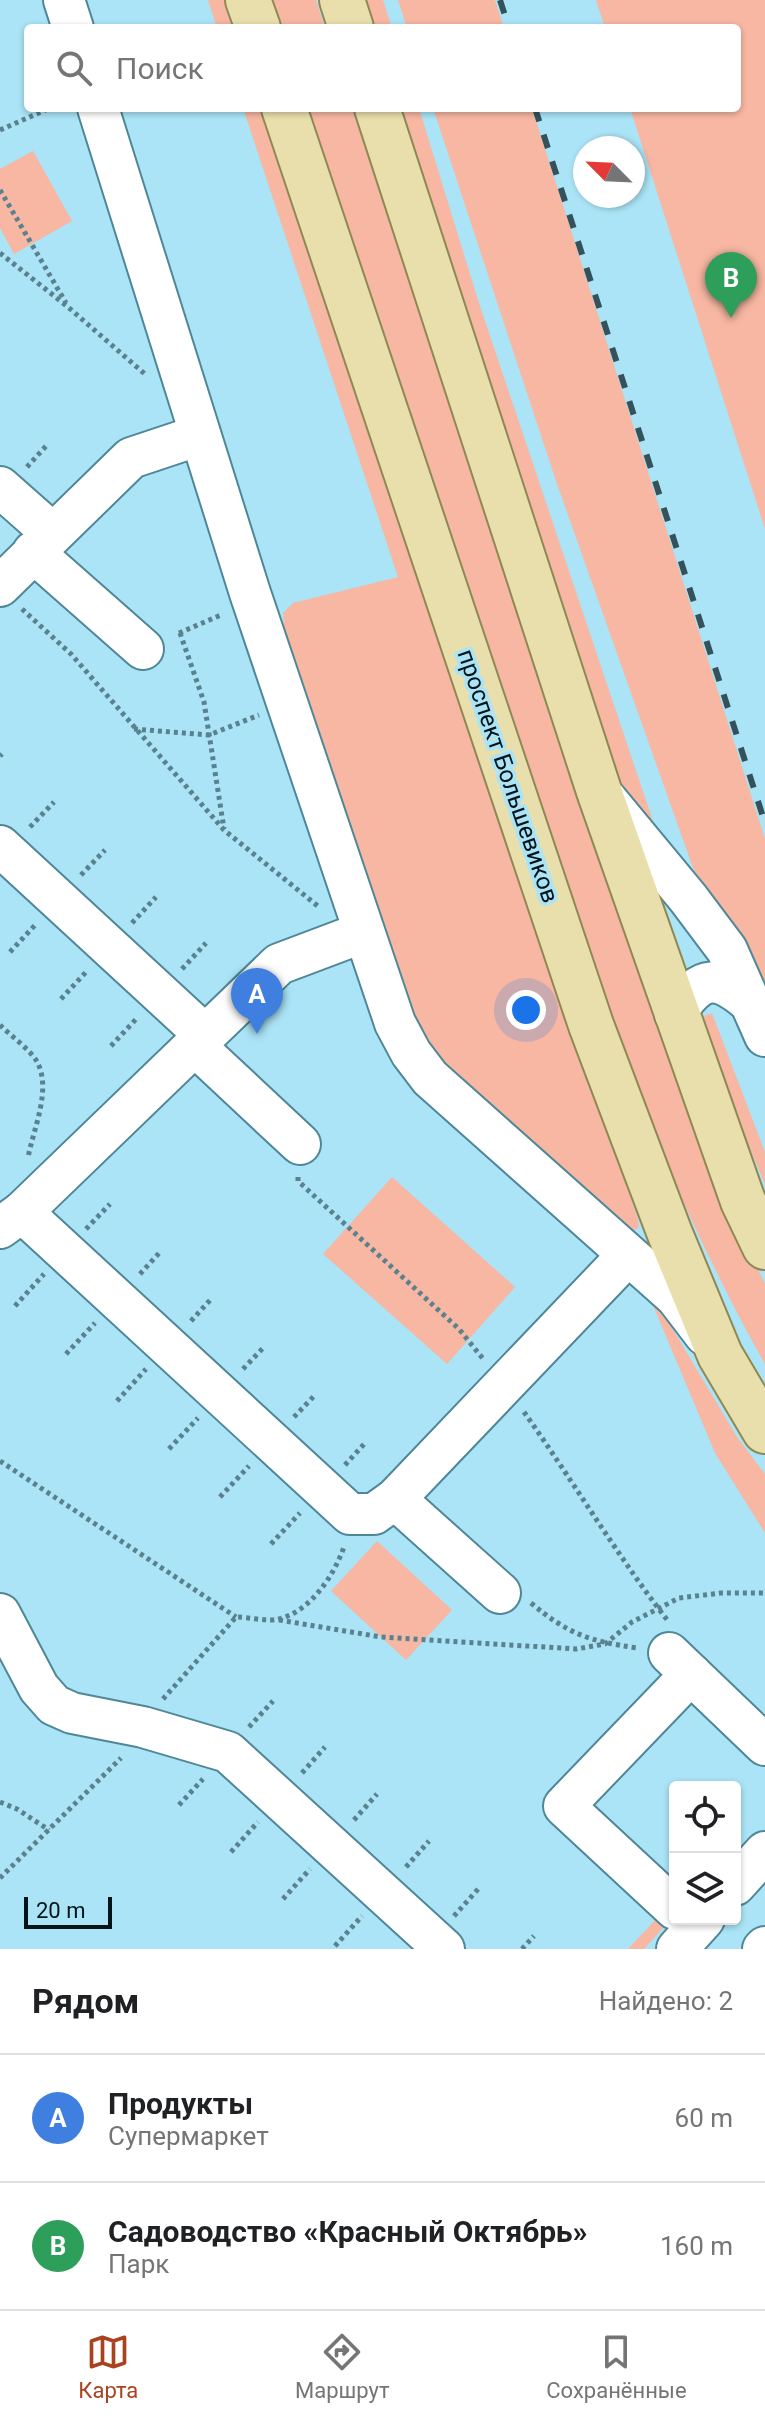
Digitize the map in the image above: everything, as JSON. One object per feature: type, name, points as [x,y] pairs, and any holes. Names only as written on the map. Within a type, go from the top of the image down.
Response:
[{"type":"main road","points":[[248,0],[257,24]]},
{"type":"main road","points":[[342,0],[350,24]]},
{"type":"main road","name":"проспект Большевиков","points":[[285,112],[591,1025],[664,1220],[720,1355],[765,1431]]},
{"type":"main road","points":[[378,112],[599,791],[743,1201],[765,1247]]},
{"type":"street","points":[[64,0],[72,24]]},
{"type":"street","points":[[99,112],[200,435],[395,1023],[411,1053],[430,1078],[676,1297],[720,1355]]},
{"type":"street","points":[[10,597],[42,542],[131,458],[200,435]]},
{"type":"street","points":[[0,487],[42,542],[143,649]]},
{"type":"street","points":[[599,791],[727,950],[759,1021]]},
{"type":"street","points":[[0,846],[200,1040],[300,1144]]},
{"type":"street","points":[[364,932],[279,964],[19,1212],[350,1514],[374,1514],[395,1499],[627,1256]]},
{"type":"street","points":[[675,1014],[699,985],[714,982],[731,986],[759,1021]]},
{"type":"street","points":[[395,1499],[500,1593]]},
{"type":"street","points":[[0,1614],[39,1688],[54,1705],[72,1713],[143,1727],[228,1752],[444,1949]]},
{"type":"street","points":[[669,1908],[564,1806],[680,1664],[765,1745]]},
{"type":"street","points":[[741,1878],[765,1852]]},
{"type":"path","points":[[0,130],[41,112]]},
{"type":"path","points":[[0,190],[68,307]]},
{"type":"path","points":[[0,253],[68,307],[156,385]]},
{"type":"path","points":[[10,597],[71,654],[224,830],[323,910]]},
{"type":"path","points":[[143,649],[233,610]]},
{"type":"path","points":[[180,633],[204,702],[224,830]]},
{"type":"path","points":[[134,729],[209,735],[267,712]]},
{"type":"path","points":[[0,1025],[36,1060],[42,1076],[43,1092],[28,1157],[29,1176],[19,1212]]},
{"type":"path","points":[[0,1461],[236,1617],[278,1619],[381,1637],[576,1649],[605,1644],[632,1622],[679,1598],[721,1593],[765,1593]]},
{"type":"path","points":[[278,1619],[305,1606],[326,1582],[344,1550],[350,1514]]},
{"type":"path","points":[[500,1593],[526,1599],[556,1624],[584,1638],[680,1664]]},
{"type":"path","points":[[0,1878],[140,1739],[147,1716],[236,1617]]},
{"type":"path","points":[[0,1802],[49,1830]]},
{"type":"path","points":[[522,1949],[534,1936]]},
{"type":"shaded area","points":[[208,0],[233,0],[240,24],[216,24]]},
{"type":"shaded area","points":[[269,0],[316,0],[324,24],[277,24]]},
{"type":"shaded area","points":[[359,0],[383,0],[391,24],[367,24]]},
{"type":"shaded area","points":[[398,0],[495,0],[503,24],[406,24]]},
{"type":"shaded area","points":[[596,0],[765,0],[765,529],[645,155],[645,136],[639,136],[631,112],[741,112],[741,24],[604,24]]},
{"type":"shaded area","points":[[244,112],[268,112],[462,702],[638,1219],[639,1227],[632,1232],[625,1232],[423,1044],[284,628],[283,613],[293,603],[398,577]]},
{"type":"shaded area","points":[[306,112],[353,112],[674,1073],[720,1190],[765,1284],[765,1364],[725,1290],[656,1137],[596,980]]},
{"type":"shaded area","points":[[395,112],[420,112],[478,300],[661,845],[624,804]]},
{"type":"shaded area","points":[[434,112],[533,112],[765,839],[765,1000],[723,917],[693,868],[557,484]]},
{"type":"shaded area","points":[[33,151],[72,221],[14,254],[0,228],[0,169]]},
{"type":"shaded area","points":[[712,1013],[765,1152],[765,1184],[736,1116],[701,1017]]},
{"type":"shaded area","points":[[392,1177],[515,1287],[447,1364],[323,1254]]},
{"type":"shaded area","points":[[656,1301],[737,1437],[765,1474],[765,1533],[715,1453],[652,1303]]},
{"type":"shaded area","points":[[377,1541],[452,1610],[406,1660],[331,1591]]},
{"type":"shaded area","points":[[658,1917],[666,1925],[644,1949],[628,1949]]},
{"type":"railway","points":[[500,0],[508,24]]},
{"type":"railway","points":[[536,112],[765,823]]},
{"type":"place","name":"Садоводство «Красный Октябрь»","points":[[731,318]]},
{"type":"place","name":"Продукты","points":[[257,1034]]}]
